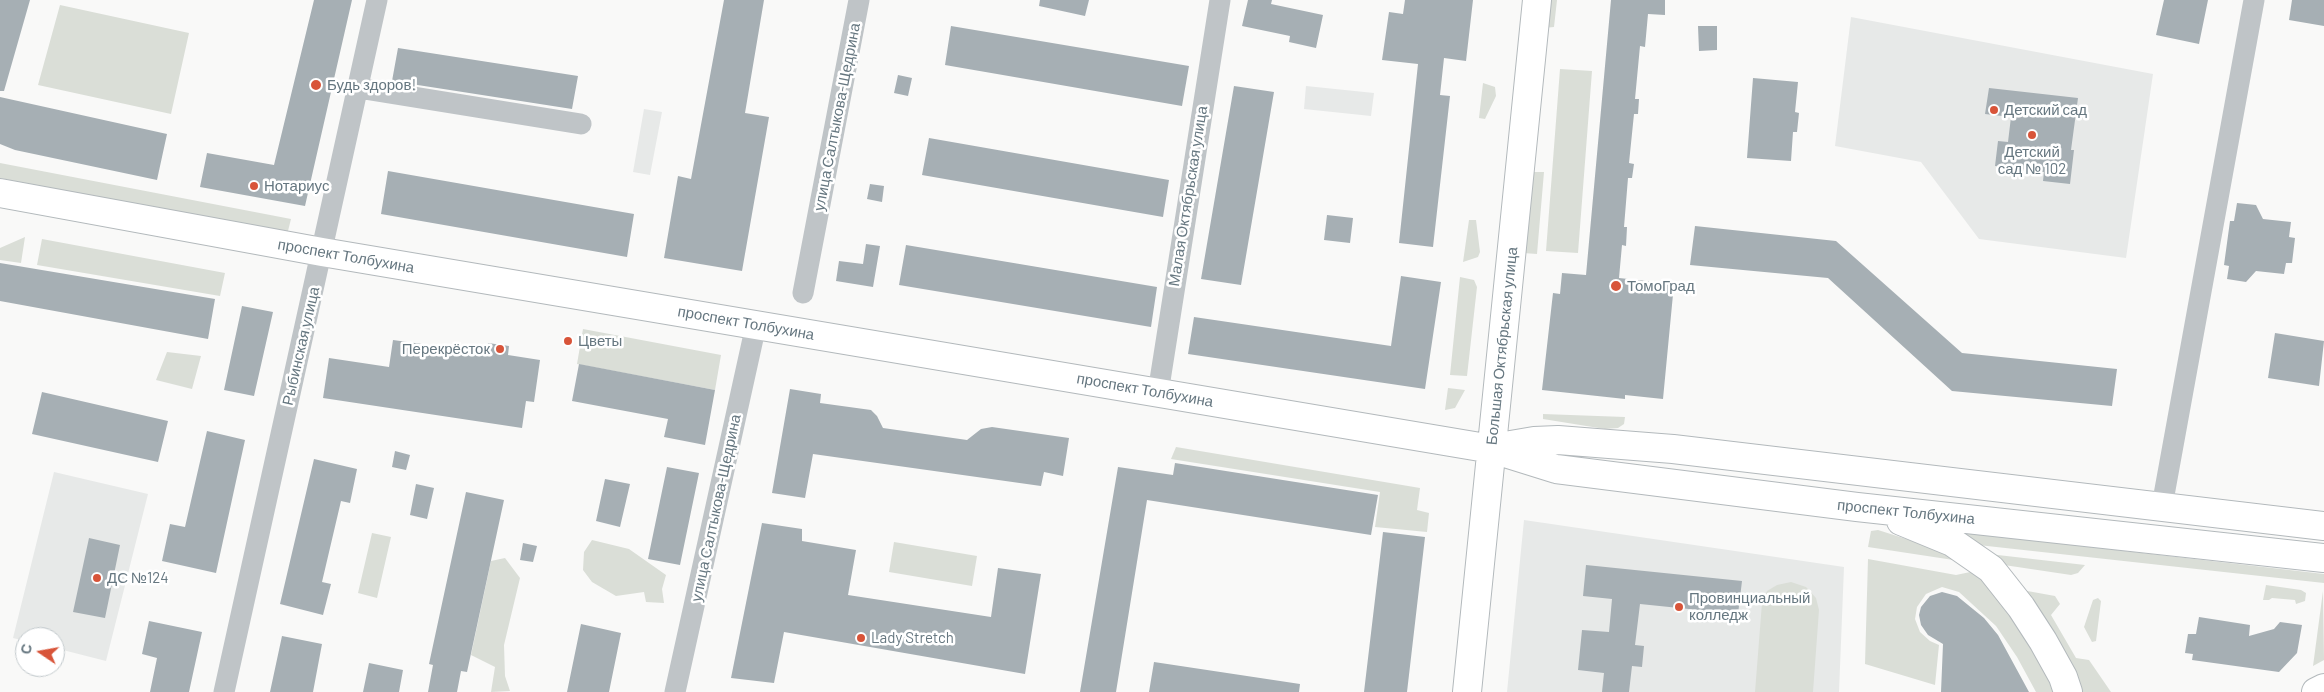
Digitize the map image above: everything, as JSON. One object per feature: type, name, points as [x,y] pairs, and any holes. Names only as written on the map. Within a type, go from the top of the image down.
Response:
[{"type":"main road","name":"Большая Октябрьская улица","points":[[1467,692],[1538,0]]},
{"type":"main road","name":"проспект Толбухина","points":[[0,194],[322,252],[1492,449],[1556,469],[1857,507],[2324,558]]},
{"type":"main road","name":"проспект Толбухина","points":[[1492,449],[1534,441],[1558,440],[1673,449],[2324,526]]},
{"type":"main road","points":[[1857,507],[1914,526],[1952,542],[1991,569],[2043,641],[2063,677],[2068,692]]},
{"type":"main road","points":[[2316,692],[2324,688]]},
{"type":"street","name":"Рыбинская улица","points":[[224,692],[377,0]]},
{"type":"street","name":"улица Салтыкова-Щедрина","points":[[803,293],[859,0]]},
{"type":"street","name":"Малая Октябрьская улица","points":[[1158,393],[1220,0]]},
{"type":"street","points":[[2162,506],[2254,0]]},
{"type":"street","points":[[358,88],[581,124]]},
{"type":"street","name":"улица Салтыкова-Щедрина","points":[[675,692],[756,325]]},
{"type":"shaded area","points":[[1546,0],[1557,0],[1554,27],[1543,28]]},
{"type":"shaded area","points":[[60,5],[189,33],[171,114],[38,85]]},
{"type":"shaded area","name":"Детский сад","points":[[1851,17],[2153,74],[2126,258],[1979,239],[1921,162],[1835,146]]},
{"type":"shaded area","points":[[1560,69],[1592,71],[1578,253],[1546,251]]},
{"type":"shaded area","points":[[1483,83],[1495,87],[1496,96],[1485,119],[1479,118]]},
{"type":"shaded area","points":[[1306,86],[1374,93],[1371,116],[1304,109]]},
{"type":"shaded area","points":[[644,109],[662,112],[650,175],[633,172]]},
{"type":"shaded area","points":[[0,163],[291,219],[287,235],[0,178]]},
{"type":"shaded area","points":[[1532,172],[1544,172],[1537,254],[1523,253]]},
{"type":"shaded area","points":[[1469,220],[1476,220],[1480,252],[1478,257],[1463,262]]},
{"type":"shaded area","points":[[25,237],[21,263],[0,260],[0,248]]},
{"type":"shaded area","points":[[42,239],[225,273],[220,296],[37,265]]},
{"type":"shaded area","points":[[1460,277],[1474,280],[1477,287],[1467,376],[1450,375]]},
{"type":"shaded area","points":[[583,329],[721,355],[715,390],[577,364]]},
{"type":"shaded area","points":[[167,352],[201,356],[192,389],[156,380]]},
{"type":"shaded area","points":[[1448,388],[1465,390],[1455,408],[1445,410]]},
{"type":"shaded area","points":[[1543,414],[1625,417],[1624,424],[1618,428],[1605,429],[1543,419]]},
{"type":"shaded area","points":[[1176,447],[1420,488],[1417,510],[1429,513],[1427,532],[1375,527],[1380,492],[1171,459]]},
{"type":"shaded area","points":[[54,472],[148,494],[106,661],[65,651],[65,627],[16,627]]},
{"type":"shaded area","name":"Провинциальный колледж","points":[[1524,520],[1844,567],[1839,692],[1507,692]]},
{"type":"shaded area","points":[[1878,530],[1922,544],[1960,561],[1868,547],[1871,531]]},
{"type":"shaded area","points":[[1952,531],[2324,574],[2324,583],[1969,544]]},
{"type":"shaded area","points":[[372,533],[391,537],[377,598],[358,593]]},
{"type":"shaded area","points":[[592,540],[629,549],[666,575],[662,589],[664,603],[646,602],[644,592],[616,596],[592,582],[583,570],[584,552]]},
{"type":"shaded area","points":[[894,542],[977,556],[972,586],[889,572]]},
{"type":"shaded area","points":[[1989,554],[2085,565],[2078,573],[2071,575],[2004,565]]},
{"type":"shaded area","points":[[505,558],[520,578],[504,645],[505,676],[510,691],[491,692],[495,667],[471,655],[491,561]]},
{"type":"shaded area","points":[[1868,559],[1956,575],[1975,571],[2006,601],[2059,692],[2036,692],[2017,657],[1996,626],[1959,592],[1942,587],[1926,594],[1917,607],[1915,619],[1920,632],[1930,641],[1939,645],[1935,685],[1865,664]]},
{"type":"shaded area","points":[[1791,582],[1806,587],[1816,598],[1819,610],[1813,692],[1755,692],[1762,603],[1767,591],[1777,585]]},
{"type":"shaded area","points":[[2266,585],[2301,590],[2306,593],[2305,601],[2296,604],[2295,600],[2272,598],[2263,600]]},
{"type":"shaded area","points":[[2022,590],[2055,596],[2060,604],[2051,615],[2076,658],[2089,660],[2111,692],[2081,692]]},
{"type":"shaded area","points":[[2323,591],[2324,660],[2313,666]]},
{"type":"shaded area","points":[[2098,598],[2101,601],[2096,641],[2092,642],[2084,627],[2093,600]]},
{"type":"building","points":[[0,0],[30,0],[4,91],[0,91]]},
{"type":"building","points":[[314,0],[352,0],[305,206],[200,187],[207,153],[274,165]]},
{"type":"building","points":[[724,0],[764,0],[745,113],[769,117],[742,271],[664,258],[678,176],[691,179]]},
{"type":"building","points":[[1040,0],[1089,0],[1085,16],[1039,6]]},
{"type":"building","points":[[1248,0],[1272,0],[1271,4],[1323,15],[1316,48],[1289,42],[1290,36],[1242,26]]},
{"type":"building","points":[[1405,0],[1473,0],[1466,61],[1444,58],[1440,95],[1450,96],[1433,247],[1399,243],[1418,64],[1382,60],[1389,12],[1403,14]]},
{"type":"building","points":[[1611,0],[1665,0],[1665,15],[1648,14],[1645,47],[1640,46],[1635,99],[1639,99],[1638,114],[1634,114],[1629,163],[1634,164],[1632,178],[1628,178],[1624,227],[1627,227],[1626,246],[1622,245],[1619,278],[1674,284],[1663,399],[1625,395],[1625,399],[1542,390],[1553,293],[1560,294],[1562,273],[1586,275]]},
{"type":"building","points":[[2164,0],[2208,0],[2199,44],[2156,35]]},
{"type":"building","points":[[2292,0],[2324,0],[2324,26],[2289,20]]},
{"type":"building","points":[[951,26],[1189,66],[1182,106],[945,65]]},
{"type":"building","points":[[1698,26],[1717,26],[1717,50],[1699,51]]},
{"type":"building","points":[[398,48],[578,76],[572,109],[392,81]]},
{"type":"building","points":[[898,75],[912,78],[908,96],[894,93]]},
{"type":"building","points":[[1753,78],[1798,82],[1795,112],[1799,113],[1797,132],[1793,132],[1791,161],[1747,158]]},
{"type":"building","points":[[1234,86],[1274,92],[1241,285],[1201,279]]},
{"type":"building","name":"Детский сад № 102","points":[[1989,88],[2078,98],[2071,150],[2074,150],[2070,184],[2043,181],[2044,172],[1995,166],[1998,141],[2008,142],[2011,117],[1985,114]]},
{"type":"building","points":[[0,97],[167,134],[157,180],[15,150],[0,144]]},
{"type":"building","points":[[929,138],[1169,180],[1163,217],[922,175]]},
{"type":"building","points":[[388,171],[634,214],[627,257],[381,214]]},
{"type":"building","points":[[870,184],[884,186],[882,202],[867,199]]},
{"type":"building","points":[[2237,203],[2256,205],[2263,219],[2291,222],[2289,237],[2295,238],[2292,263],[2286,263],[2284,274],[2256,271],[2246,282],[2227,279],[2229,266],[2224,265],[2230,221],[2234,221]]},
{"type":"building","points":[[1327,215],[1353,218],[1350,243],[1324,240]]},
{"type":"building","points":[[1695,226],[1836,241],[1962,353],[2117,369],[2112,406],[1952,391],[1828,278],[1690,265]]},
{"type":"building","points":[[866,244],[880,246],[873,287],[836,281],[839,261],[863,264]]},
{"type":"building","points":[[906,245],[1157,287],[1151,327],[899,285]]},
{"type":"building","points":[[0,263],[215,299],[208,339],[0,301]]},
{"type":"building","points":[[1401,276],[1441,282],[1425,389],[1188,354],[1194,317],[1391,346]]},
{"type":"building","points":[[242,306],[273,312],[254,396],[224,390]]},
{"type":"building","points":[[2275,333],[2324,341],[2319,386],[2268,378]]},
{"type":"building","points":[[393,340],[487,353],[488,343],[509,346],[508,355],[540,360],[534,402],[526,401],[522,428],[323,398],[329,358],[389,367]]},
{"type":"building","points":[[579,364],[715,390],[705,445],[664,437],[668,419],[572,401]]},
{"type":"building","points":[[790,389],[821,394],[820,403],[871,410],[877,416],[883,428],[967,440],[981,429],[992,427],[1069,438],[1063,476],[1044,472],[1041,486],[813,454],[805,498],[772,493]]},
{"type":"building","points":[[42,392],[168,421],[158,462],[32,434]]},
{"type":"building","points":[[207,431],[245,440],[216,573],[162,561],[170,524],[185,527]]},
{"type":"building","points":[[395,451],[410,455],[406,470],[392,467]]},
{"type":"building","points":[[314,459],[357,469],[350,503],[341,501],[322,582],[331,584],[323,615],[280,604]]},
{"type":"building","points":[[1175,463],[1378,495],[1371,535],[1147,500],[1116,692],[1080,692],[1118,467],[1173,475]]},
{"type":"building","points":[[667,467],[699,473],[680,565],[648,559]]},
{"type":"building","points":[[605,479],[630,484],[620,527],[596,521]]},
{"type":"building","points":[[416,484],[434,488],[427,519],[410,515]]},
{"type":"building","points":[[466,492],[504,500],[467,672],[461,671],[457,692],[428,692],[433,665],[429,664]]},
{"type":"building","points":[[762,523],[802,529],[802,541],[856,550],[848,595],[991,617],[998,568],[1041,574],[1025,674],[784,632],[774,683],[731,678]]},
{"type":"building","points":[[1383,532],[1425,537],[1407,692],[1364,692]]},
{"type":"building","name":"ДС №124","points":[[89,538],[120,545],[105,618],[73,612]]},
{"type":"building","points":[[523,543],[537,546],[533,562],[520,560]]},
{"type":"building","points":[[1586,565],[1742,581],[1738,614],[1640,604],[1635,645],[1644,646],[1642,667],[1632,666],[1629,692],[1602,692],[1604,673],[1578,670],[1582,630],[1609,632],[1612,599],[1583,596]]},
{"type":"building","points":[[1942,592],[1957,596],[1984,618],[1998,635],[2029,692],[1941,692],[1943,644],[1928,635],[1921,625],[1919,615],[1921,607],[1930,596]]},
{"type":"building","points":[[2199,617],[2250,625],[2249,636],[2274,629],[2280,622],[2302,625],[2297,653],[2279,672],[2192,660],[2193,654],[2185,653],[2188,634],[2196,634]]},
{"type":"building","points":[[149,621],[202,632],[189,692],[150,692],[157,658],[142,654]]},
{"type":"building","points":[[581,624],[621,633],[609,692],[567,692]]},
{"type":"building","points":[[282,636],[322,644],[313,692],[270,692]]},
{"type":"building","points":[[1154,662],[1300,684],[1299,692],[1149,692]]},
{"type":"building","points":[[369,663],[403,670],[399,692],[363,692]]},
{"type":"place","name":"Будь здоров!","points":[[316,85]]},
{"type":"place","name":"Детский сад","points":[[1994,110]]},
{"type":"place","name":"Детский сад № 102","points":[[2032,135]]},
{"type":"place","name":"Нотариус","points":[[254,186]]},
{"type":"place","name":"ТомоГрад","points":[[1616,286]]},
{"type":"place","name":"Цветы","points":[[568,341]]},
{"type":"place","name":"Перекрёсток","points":[[500,349]]},
{"type":"place","name":"ДС №124","points":[[97,578]]},
{"type":"place","name":"Провинциальный колледж","points":[[1679,607]]},
{"type":"place","name":"Lady Stretch","points":[[861,638]]}]
